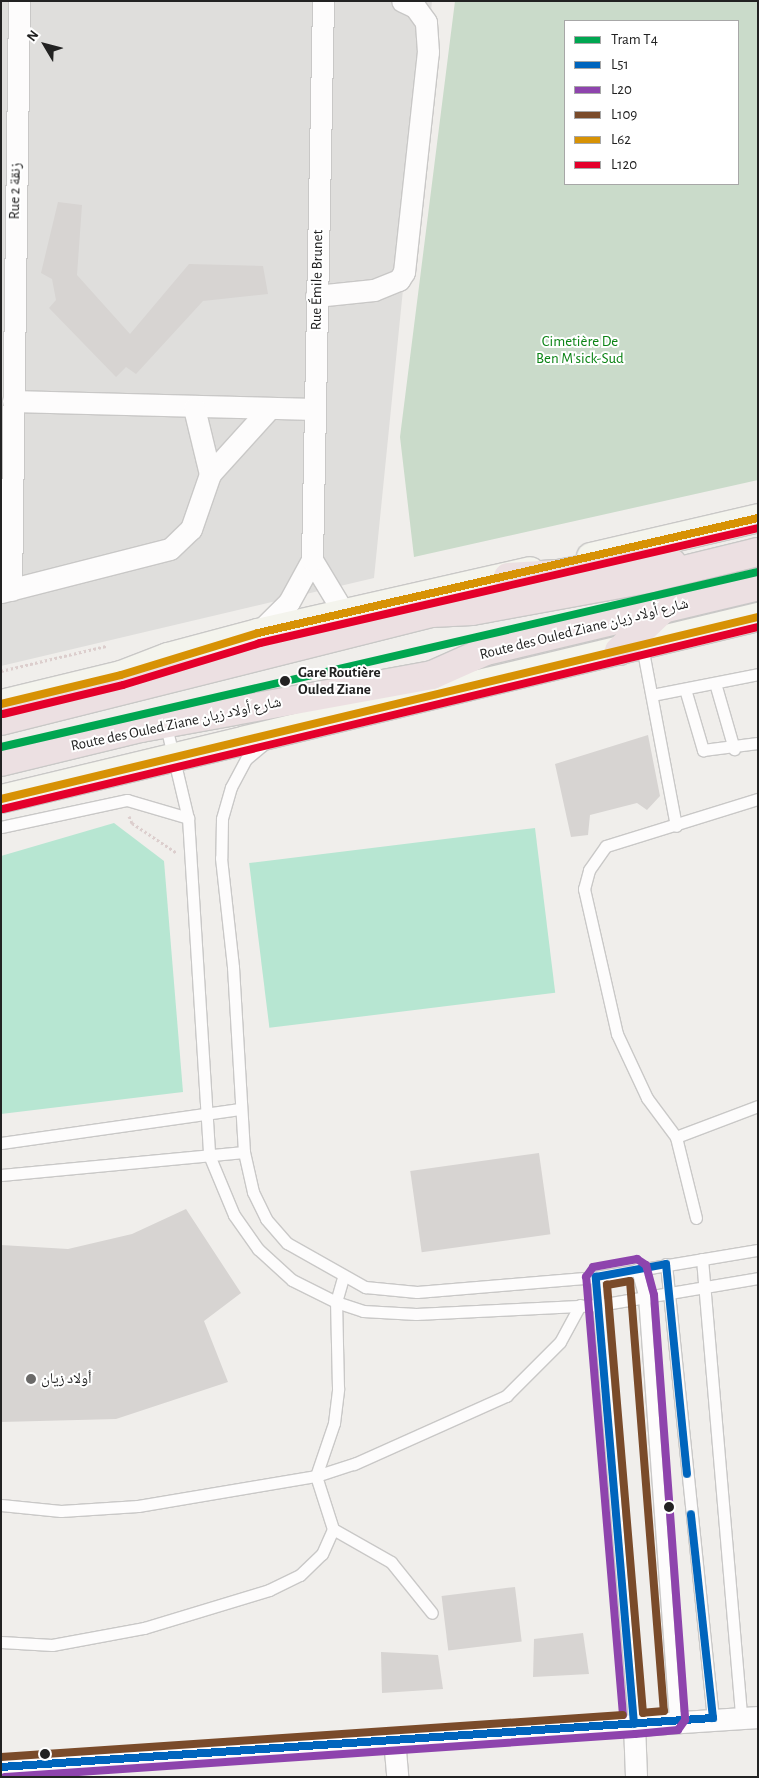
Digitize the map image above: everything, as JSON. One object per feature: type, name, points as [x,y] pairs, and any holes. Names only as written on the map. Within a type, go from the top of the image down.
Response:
[{"type":"highway","points":[[1,721],[163,668],[432,613],[472,611],[704,566],[758,552]]},
{"type":"highway","points":[[508,577],[573,572],[623,562],[704,566]]},
{"type":"highway","name":"Route des Ouled Ziane شارع أولاد زيان","points":[[1,762],[141,728],[166,726],[432,675],[486,651],[758,586]]},
{"type":"highway","points":[[630,648],[663,609]]},
{"type":"street","name":"Rue 2 زنقة","points":[[6,591],[9,404],[7,278],[9,85],[20,1]]},
{"type":"street","name":"Rue Émile Brunet","points":[[258,633],[289,602],[312,560],[323,1]]},
{"type":"street","points":[[316,296],[374,290],[399,280],[404,272],[428,52],[426,22],[414,7],[402,1]]},
{"type":"street","points":[[9,404],[268,410],[314,409]]},
{"type":"street","points":[[194,408],[210,474]]},
{"type":"street","points":[[6,591],[170,550],[191,529],[210,474],[268,410]]},
{"type":"street","points":[[1,704],[121,675],[163,668],[258,633],[758,518]]},
{"type":"street","points":[[312,560],[344,613]]},
{"type":"street","points":[[1,798],[175,758],[298,726],[758,617]]},
{"type":"street","points":[[1,1767],[127,1768],[394,1739],[675,1720],[750,1717]]},
{"type":"street","points":[[634,1724],[636,1777]]},
{"type":"street","points":[[394,1739],[397,1777]]},
{"type":"lane","points":[[630,648],[652,695],[676,826]]},
{"type":"lane","points":[[652,695],[758,674]]},
{"type":"lane","points":[[715,683],[734,749]]},
{"type":"lane","points":[[685,689],[703,750],[734,749],[758,743]]},
{"type":"lane","points":[[166,726],[188,818],[204,1114],[209,1155],[234,1215],[258,1249],[292,1280],[336,1302],[363,1311],[416,1314],[580,1306],[758,1278]]},
{"type":"lane","points":[[298,726],[246,759],[231,787],[222,819],[221,858],[233,967],[244,1152],[253,1192],[266,1219],[287,1242],[343,1278],[365,1287],[417,1292],[596,1277],[758,1250]]},
{"type":"lane","points":[[696,1218],[676,1136],[648,1098],[617,1034],[584,889],[589,870],[606,846],[676,826],[758,799]]},
{"type":"lane","points":[[1,827],[127,800],[188,818]]},
{"type":"lane","points":[[676,1136],[758,1106]]},
{"type":"lane","points":[[1,1143],[240,1109]]},
{"type":"lane","points":[[1,1175],[244,1152]]},
{"type":"lane","points":[[702,1259],[750,1717]]},
{"type":"lane","points":[[666,1264],[713,1718]]},
{"type":"lane","points":[[636,1269],[644,1296],[675,1720]]},
{"type":"lane","points":[[596,1277],[634,1724]]},
{"type":"lane","points":[[1,1642],[52,1645],[144,1628],[269,1590],[300,1576],[322,1554],[333,1529],[316,1476],[334,1423],[338,1388],[336,1302],[343,1278]]},
{"type":"lane","points":[[1,1505],[61,1511],[138,1506],[316,1476],[401,1446],[506,1396],[560,1342],[580,1306]]},
{"type":"lane","points":[[333,1529],[391,1562],[432,1613]]},
{"type":"path","points":[[1,671],[106,646]]},
{"type":"path","points":[[125,806],[132,823],[190,862]]},
{"type":"shaded area","points":[[1,1],[432,1],[374,578],[1,666]]},
{"type":"green space","name":"Cimetière De Ben M'sick-Sud","points":[[455,1],[758,1],[758,480],[414,557],[400,437]]},
{"type":"green space","points":[[114,823],[164,861],[183,1092],[1,1114],[1,856]]},
{"type":"green space","points":[[535,828],[555,993],[269,1028],[249,863]]},
{"type":"building","points":[[58,202],[82,205],[77,275],[130,334],[189,264],[263,266],[268,294],[203,301],[136,374],[126,367],[116,377],[49,308],[56,300],[52,279],[41,273]]},
{"type":"building","points":[[648,735],[660,796],[647,810],[637,803],[590,815],[588,835],[571,837],[555,764]]},
{"type":"building","points":[[539,1153],[550,1234],[422,1252],[410,1171]]},
{"type":"building","points":[[186,1209],[241,1293],[204,1321],[228,1382],[116,1419],[1,1422],[1,1245],[68,1249],[132,1234]]},
{"type":"building","points":[[515,1587],[522,1642],[448,1651],[442,1596]]},
{"type":"building","points":[[583,1633],[589,1674],[533,1677],[534,1639]]},
{"type":"building","points":[[381,1652],[438,1655],[443,1689],[382,1693]]},
{"type":"tram line","name":"T4","points":[[1,747],[758,572]]},
{"type":"transit line","name":"L62","points":[[1,704],[121,675],[258,633],[758,518]]},
{"type":"transit line","name":"L120","points":[[3,714],[123,685],[260,643],[758,528]]},
{"type":"transit line","name":"L62","points":[[1,799],[758,617]]},
{"type":"transit line","name":"L120","points":[[3,809],[758,627]]},
{"type":"transit line","name":"L20","points":[[623,1715],[586,1277],[593,1267],[637,1259],[646,1265],[654,1295],[685,1720],[678,1730],[635,1734]]},
{"type":"transit line","name":"L51","points":[[634,1724],[596,1277],[666,1264],[687,1474]]},
{"type":"transit line","name":"L109","points":[[630,1281],[664,1711],[643,1713],[607,1285],[630,1281]]},
{"type":"transit line","name":"L51","points":[[1,1767],[713,1718],[691,1514]]},
{"type":"transit line","name":"L109","points":[[1,1757],[623,1715]]},
{"type":"transit line","name":"L20","points":[[5,1777],[635,1734]]},
{"type":"place","name":"Gare Routière Ouled Ziane","points":[[285,681]]},
{"type":"place","name":"أولاد زيان","points":[[31,1379]]}]
